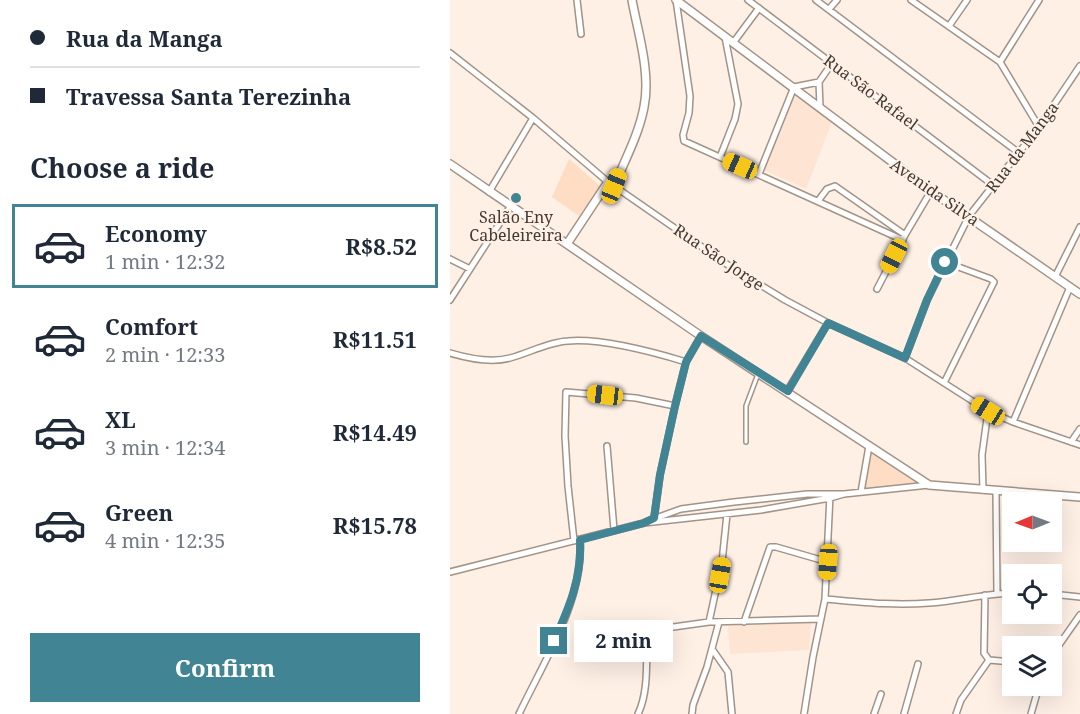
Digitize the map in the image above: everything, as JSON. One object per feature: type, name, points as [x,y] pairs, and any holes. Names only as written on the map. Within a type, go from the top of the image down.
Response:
[{"type":"street","points":[[577,0],[581,34]]},
{"type":"street","points":[[567,244],[611,184],[640,124],[645,96],[643,58],[632,0]]},
{"type":"street","points":[[676,0],[690,96],[684,141],[904,238]]},
{"type":"street","name":"Avenida Silva","points":[[676,0],[931,191],[1080,294]]},
{"type":"street","name":"Rua São Rafael","points":[[748,0],[993,185]]},
{"type":"street","points":[[816,0],[1019,153]]},
{"type":"street","points":[[828,9],[837,0]]},
{"type":"street","points":[[911,0],[1000,62],[1039,127]]},
{"type":"street","points":[[949,26],[967,0]]},
{"type":"street","points":[[1000,62],[1039,0]]},
{"type":"street","points":[[733,43],[759,8]]},
{"type":"street","points":[[720,157],[735,119],[738,104],[725,37]]},
{"type":"street","name":"Rua São Jorge","points":[[450,53],[533,118],[611,184],[757,285],[828,323],[905,358],[988,411],[1080,445]]},
{"type":"street","points":[[820,107],[819,82],[832,63]]},
{"type":"street","name":"Rua da Manga","points":[[905,358],[927,300],[969,216],[1039,127],[1080,66]]},
{"type":"street","points":[[759,174],[794,87],[819,82]]},
{"type":"street","points":[[489,192],[533,118]]},
{"type":"street","points":[[450,164],[701,336],[929,485]]},
{"type":"street","points":[[818,201],[827,189],[835,186],[904,238]]},
{"type":"street","points":[[877,289],[931,191]]},
{"type":"street","points":[[450,300],[510,207]]},
{"type":"street","points":[[1055,276],[1080,227]]},
{"type":"street","points":[[450,259],[470,269]]},
{"type":"street","points":[[944,382],[994,282],[945,262]]},
{"type":"street","points":[[1013,422],[1070,287]]},
{"type":"street","points":[[788,391],[828,323]]},
{"type":"street","points":[[654,520],[660,475],[686,362],[701,336]]},
{"type":"street","points":[[450,361],[452,353],[500,360],[553,344],[578,340],[596,341],[686,362]]},
{"type":"street","points":[[519,714],[561,624],[576,587],[580,564],[568,486],[564,436],[565,393],[571,391],[636,398],[675,406]]},
{"type":"street","points":[[984,490],[982,455],[988,411]]},
{"type":"street","points":[[1071,442],[1080,429]]},
{"type":"street","points":[[607,446],[614,530]]},
{"type":"street","points":[[861,492],[869,446]]},
{"type":"street","points":[[654,520],[727,514],[830,496],[929,485],[1080,496]]},
{"type":"street","points":[[996,491],[997,594]]},
{"type":"street","points":[[450,573],[644,523],[681,509],[778,496],[830,496]]},
{"type":"street","points":[[804,714],[825,599],[830,496]]},
{"type":"street","points":[[709,622],[722,562],[727,514]]},
{"type":"street","points":[[744,622],[770,547],[828,562]]},
{"type":"street","points":[[825,599],[881,604],[929,603],[1002,594]]},
{"type":"street","points":[[985,595],[984,653],[989,660],[1002,661]]},
{"type":"street","points":[[1062,595],[1080,597]]},
{"type":"street","points":[[1062,641],[1080,615]]},
{"type":"street","points":[[638,714],[643,701],[648,636],[649,632],[656,628],[709,622],[821,619]]},
{"type":"street","points":[[692,714],[719,622]]},
{"type":"street","points":[[712,649],[728,672],[732,714]]},
{"type":"street","points":[[956,714],[961,700],[989,660]]},
{"type":"street","points":[[904,714],[918,664]]},
{"type":"street","points":[[874,714],[881,694]]},
{"type":"street","points":[[1031,714],[1036,696]]},
{"type":"lane","points":[[746,442],[746,406],[759,373]]},
{"type":"shaded area","points":[[794,95],[832,122],[806,189],[764,170]]},
{"type":"shaded area","points":[[569,159],[600,186],[579,216],[552,197]]},
{"type":"shaded area","points":[[871,450],[921,483],[864,490]]},
{"type":"shaded area","points":[[811,623],[809,650],[730,654],[728,626]]},
{"type":"place","name":"Salão Eny Cabeleireira","points":[[516,198]]},
{"type":"route","points":[[554,641],[576,587],[580,564],[580,540],[644,523],[654,518],[660,475],[686,362],[701,336],[788,391],[828,323],[905,358],[927,300],[945,262]]}]
